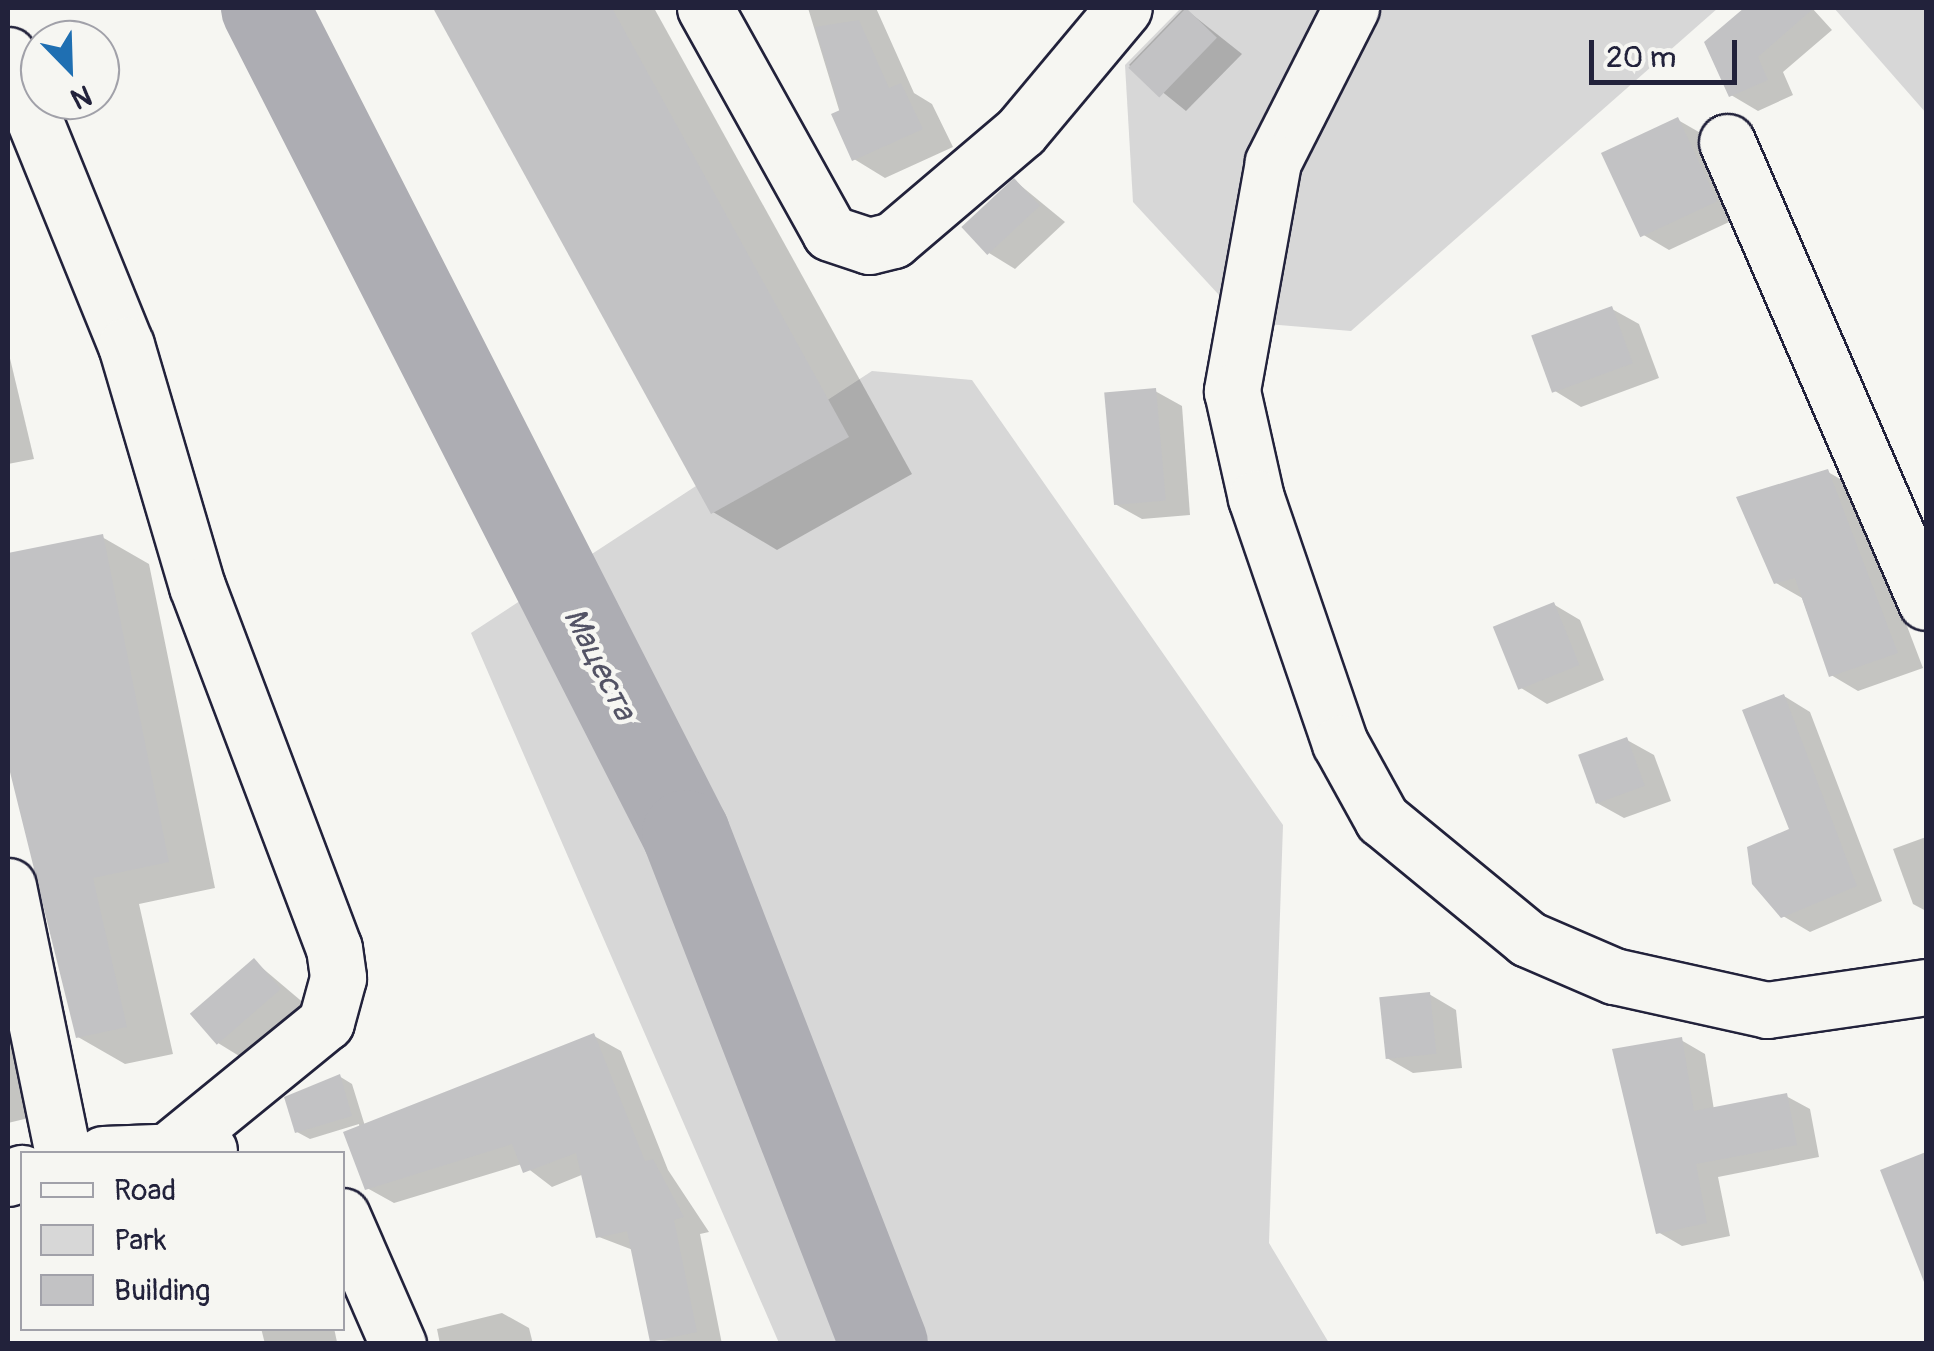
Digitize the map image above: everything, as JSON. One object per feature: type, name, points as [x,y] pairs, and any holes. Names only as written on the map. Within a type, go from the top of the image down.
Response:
[{"type":"street","points":[[705,8],[806,198],[842,242],[893,240],[1021,131],[1124,8]]},
{"type":"street","points":[[1351,8],[1273,162],[1248,266],[1232,391],[1256,498],[1340,743],[1382,819],[1514,928],[1614,976],[1767,1010],[1926,987]]},
{"type":"street","points":[[8,55],[126,345],[196,586],[325,908],[338,978],[326,1022],[200,1149],[161,1151]]},
{"type":"street","points":[[1727,142],[1926,602]]},
{"type":"street","points":[[8,886],[62,1151]]},
{"type":"street","points":[[345,1223],[398,1344]]},
{"type":"green space","points":[[1181,8],[1718,8],[1351,331],[1244,322],[1133,202],[1125,65]]},
{"type":"green space","points":[[1834,8],[1926,8],[1926,113]]},
{"type":"green space","points":[[872,371],[972,380],[1283,825],[1269,1243],[1329,1343],[779,1343],[471,633]]},
{"type":"building","points":[[433,8],[612,8],[849,437],[711,514]]},
{"type":"building","points":[[1186,8],[1217,38],[1159,98],[1128,68]]},
{"type":"building","points":[[1744,8],[1814,8],[1758,57],[1768,80],[1729,97],[1704,42]]},
{"type":"building","points":[[859,20],[889,88],[901,83],[923,129],[852,161],[831,114],[840,110],[815,27]]},
{"type":"building","points":[[1678,117],[1717,201],[1640,237],[1601,153]]},
{"type":"building","points":[[1014,178],[1040,206],[987,255],[961,227]]},
{"type":"building","points":[[1612,306],[1633,363],[1552,393],[1531,335]]},
{"type":"building","points":[[1156,388],[1166,501],[1114,505],[1104,393]]},
{"type":"building","points":[[1828,469],[1898,653],[1829,677],[1795,578],[1774,584],[1736,497]]},
{"type":"building","points":[[103,534],[169,862],[93,878],[127,1027],[76,1038],[8,764],[8,553]]},
{"type":"building","points":[[1554,602],[1579,665],[1518,690],[1493,627]]},
{"type":"building","points":[[1784,694],[1857,886],[1781,918],[1752,884],[1747,847],[1789,829],[1742,710]]},
{"type":"building","points":[[1627,737],[1645,786],[1596,804],[1578,755]]},
{"type":"building","points":[[254,958],[281,989],[217,1045],[190,1014]]},
{"type":"building","points":[[1430,992],[1436,1054],[1386,1059],[1379,997]]},
{"type":"building","points":[[594,1033],[645,1161],[653,1159],[684,1217],[674,1220],[697,1332],[650,1342],[627,1231],[596,1238],[576,1153],[523,1173],[512,1144],[365,1190],[343,1132]]},
{"type":"building","points":[[1682,1037],[1694,1111],[1787,1093],[1797,1145],[1696,1164],[1707,1223],[1656,1234],[1612,1049]]},
{"type":"building","points":[[340,1074],[352,1116],[295,1133],[284,1097]]},
{"type":"building","points":[[1926,1152],[1926,1282],[1924,1282],[1880,1170]]},
{"type":"waterway","name":"Мацеста","points":[[265,8],[686,834],[884,1344]]}]
